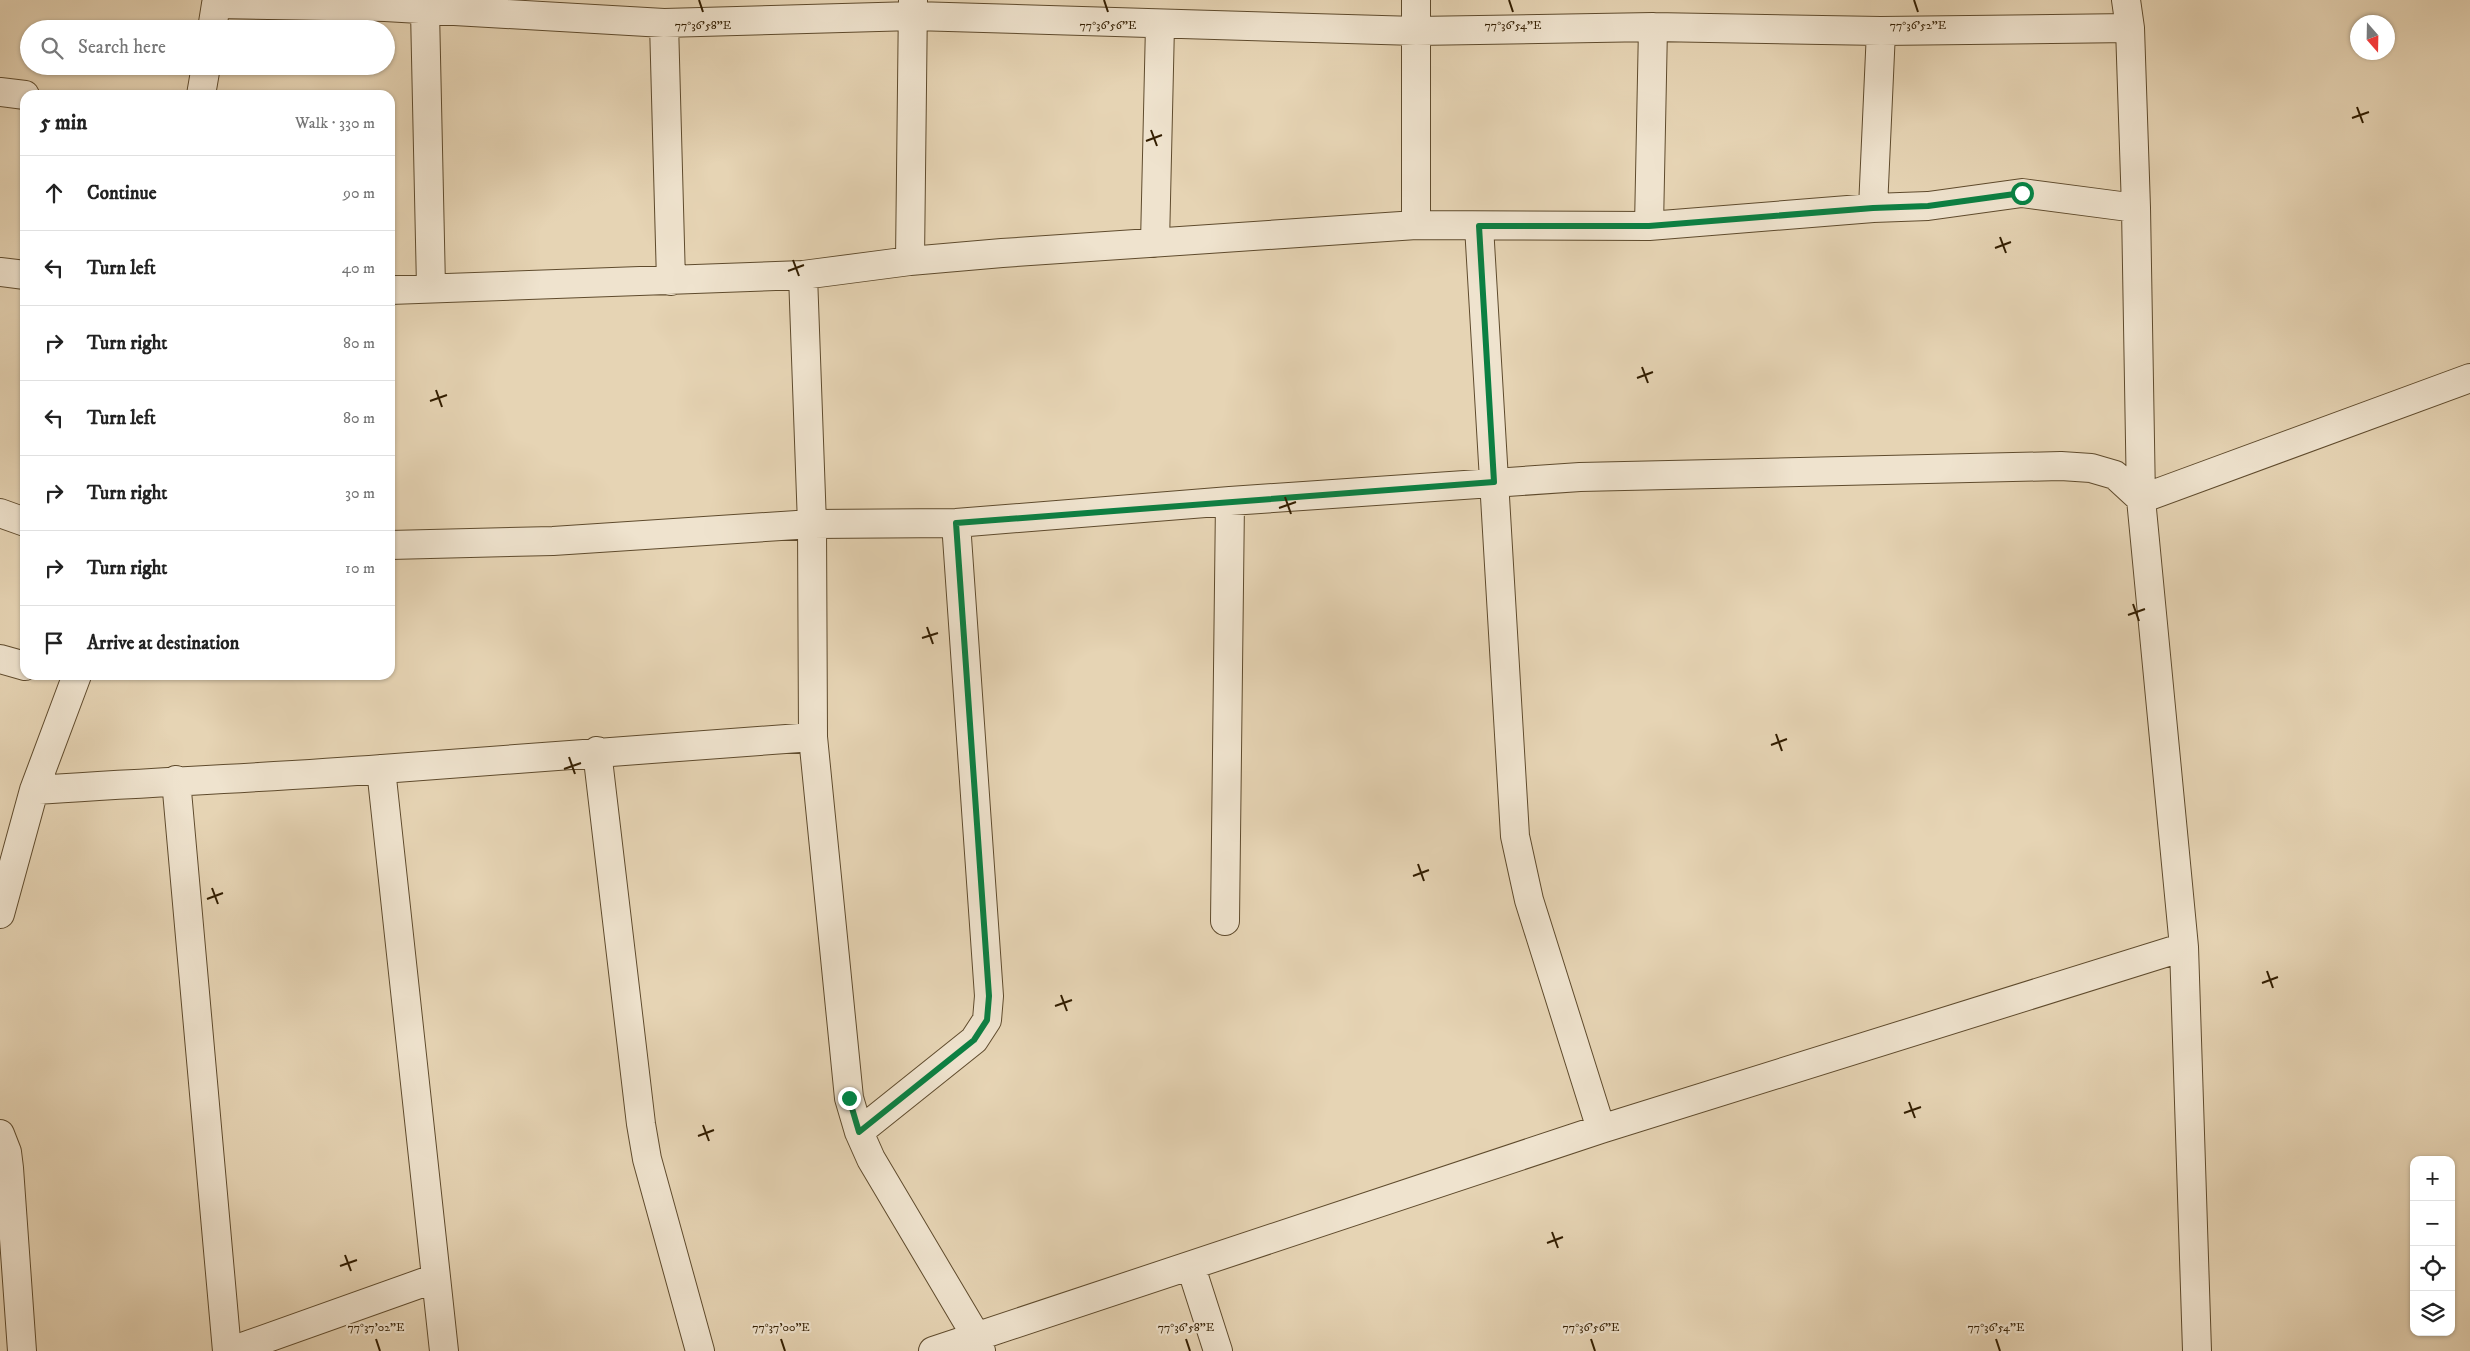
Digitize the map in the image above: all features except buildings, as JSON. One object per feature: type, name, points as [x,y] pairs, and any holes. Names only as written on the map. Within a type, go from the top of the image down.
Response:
[{"type":"street","points":[[1416,0],[1416,225]]},
{"type":"street","points":[[2126,0],[2130,28],[2136,208],[2141,499],[2184,947],[2197,1351]]},
{"type":"street","points":[[215,11],[385,4],[425,11],[664,23],[913,8],[1160,25],[1416,31],[1653,27],[1881,31],[2130,28]]},
{"type":"street","points":[[910,261],[913,8]]},
{"type":"street","points":[[425,11],[431,287]]},
{"type":"street","points":[[664,23],[671,280]]},
{"type":"street","points":[[1155,243],[1160,25]]},
{"type":"street","points":[[1649,226],[1653,27]]},
{"type":"street","points":[[1873,208],[1881,31]]},
{"type":"street","points":[[202,90],[204,75]]},
{"type":"street","points":[[0,92],[20,94]]},
{"type":"street","points":[[395,290],[803,275],[910,261],[1416,225],[1649,226],[1873,208],[1928,206],[2022,193],[2136,208]]},
{"type":"street","points":[[1479,226],[1515,836],[1529,900],[1601,1129]]},
{"type":"street","points":[[0,272],[20,274]]},
{"type":"street","points":[[803,275],[812,524],[813,737],[849,1098],[859,1132],[871,1159],[979,1343]]},
{"type":"street","points":[[2141,499],[2470,378]]},
{"type":"street","points":[[395,545],[553,541],[812,524],[956,523],[1230,501],[1580,477],[2061,466],[2091,468],[2115,475],[2141,499]]},
{"type":"street","points":[[1225,921],[1230,501]]},
{"type":"street","points":[[0,513],[20,520]]},
{"type":"street","points":[[859,1132],[974,1040],[987,1020],[989,996],[956,523]]},
{"type":"street","points":[[0,659],[20,665]]},
{"type":"street","points":[[0,914],[10,841],[34,790],[69,680]]},
{"type":"street","points":[[34,790],[381,769],[598,751],[813,737]]},
{"type":"street","points":[[598,751],[641,1124],[647,1159],[700,1351]]},
{"type":"street","points":[[381,769],[444,1351]]},
{"type":"street","points":[[176,780],[226,1351]]},
{"type":"street","points":[[933,1351],[979,1343],[1191,1267],[1601,1129],[2184,947]]},
{"type":"street","points":[[0,1134],[7,1152],[9,1168],[22,1351]]},
{"type":"street","points":[[1191,1267],[1218,1351]]},
{"type":"street","points":[[231,1351],[436,1278]]},
{"type":"route","points":[[849,1098],[859,1132],[974,1040],[987,1020],[989,996],[956,523],[1494,482],[1479,226],[1649,226],[1873,208],[1928,206],[2022,193]]}]
